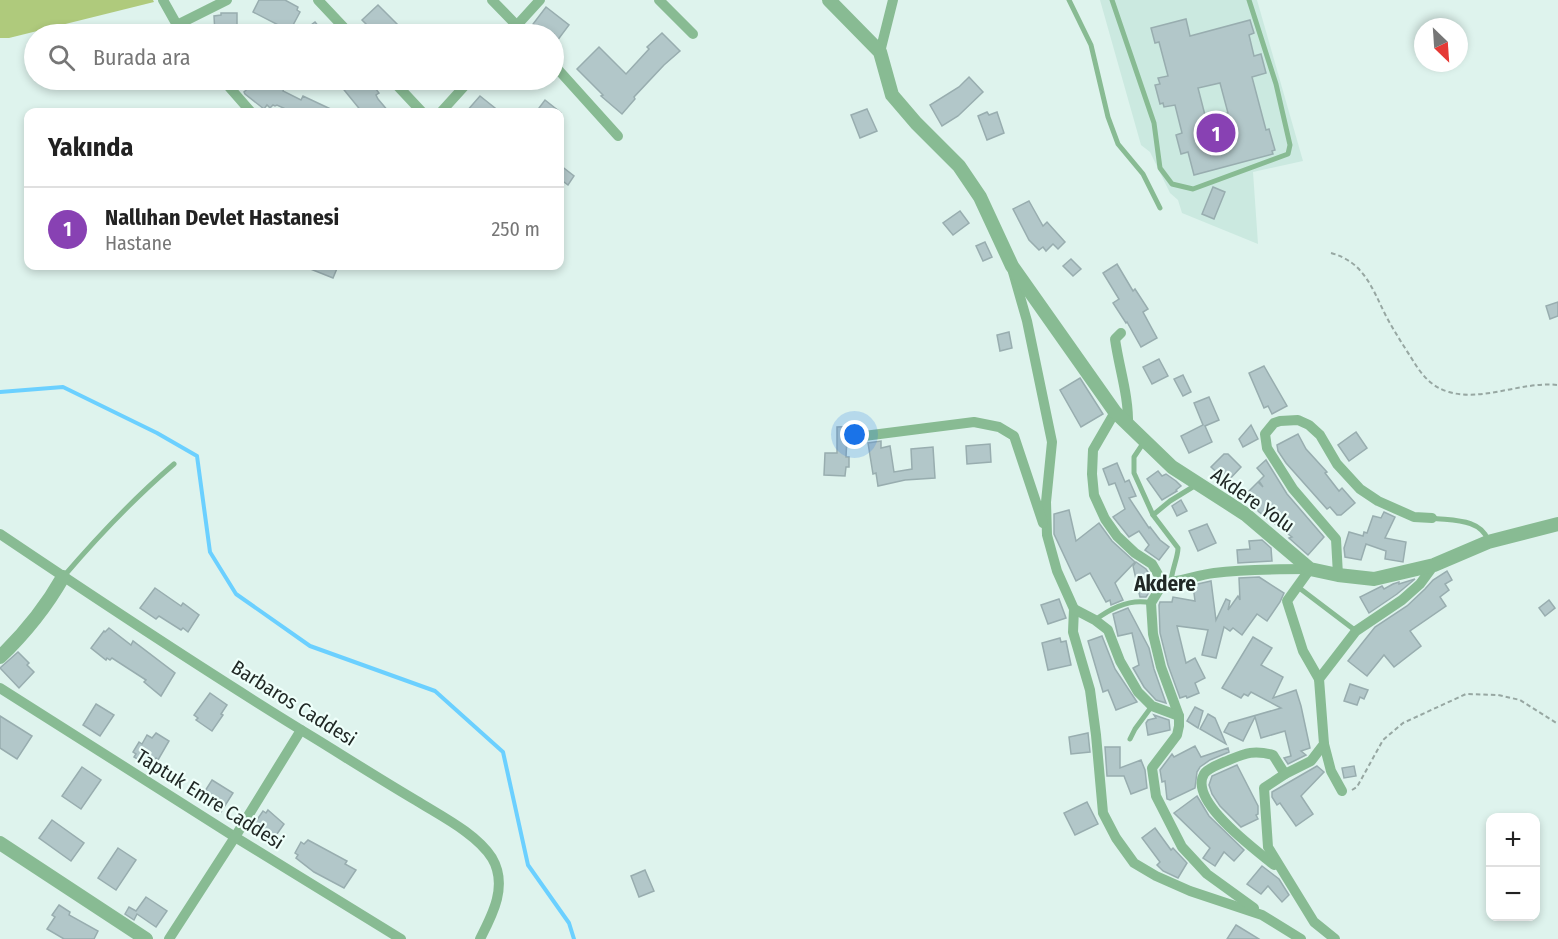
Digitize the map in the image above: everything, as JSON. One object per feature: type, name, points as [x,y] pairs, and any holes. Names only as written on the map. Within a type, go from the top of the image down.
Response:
[{"type":"street","points":[[163,0],[176,24]]},
{"type":"street","points":[[179,24],[227,0]]},
{"type":"street","points":[[318,0],[341,24]]},
{"type":"street","points":[[492,0],[516,24]]},
{"type":"street","points":[[518,24],[540,0]]},
{"type":"street","points":[[659,0],[693,34]]},
{"type":"street","points":[[829,0],[880,52]]},
{"type":"street","points":[[880,52],[893,0]]},
{"type":"street","name":"Akdere Yolu","points":[[880,52],[892,95],[959,166],[980,197],[1012,266],[1115,412],[1172,466],[1245,514],[1310,569],[1374,579],[1434,565],[1488,542],[1558,524]]},
{"type":"street","points":[[564,76],[618,136]]},
{"type":"street","points":[[232,90],[248,108]]},
{"type":"street","points":[[401,90],[418,108]]},
{"type":"street","points":[[445,108],[461,90]]},
{"type":"street","points":[[1012,266],[1027,321],[1052,442],[1046,502],[1047,535]]},
{"type":"street","points":[[1121,333],[1115,339],[1119,368],[1129,404],[1128,426]]},
{"type":"street","points":[[1115,412],[1093,450],[1092,474],[1095,495],[1117,536],[1135,553],[1152,564],[1167,583]]},
{"type":"street","points":[[1338,575],[1336,539],[1293,489],[1267,448],[1265,434],[1274,423],[1292,420],[1309,425],[1320,435],[1337,464],[1360,489],[1378,501],[1414,517],[1432,518]]},
{"type":"street","points":[[864,436],[975,422],[999,427],[1014,436],[1057,571],[1074,609],[1072,632],[1090,690],[1103,813],[1116,838],[1134,863],[1190,891],[1262,915]]},
{"type":"street","name":"Barbaros Caddesi","points":[[0,534],[63,577],[480,843],[493,860],[501,882],[492,914],[480,939]]},
{"type":"street","points":[[1319,679],[1356,631],[1402,600],[1420,584],[1434,565]]},
{"type":"street","points":[[1301,939],[1262,915],[1207,874],[1182,848],[1156,796],[1152,768],[1177,735],[1179,716],[1161,667],[1153,634],[1151,603],[1167,583],[1181,582],[1212,573],[1310,569]]},
{"type":"street","points":[[1310,569],[1287,602],[1303,651],[1319,679],[1323,744],[1331,771],[1342,791]]},
{"type":"street","points":[[0,657],[22,636],[63,577]]},
{"type":"street","points":[[1074,609],[1108,630],[1120,661],[1138,692],[1152,706],[1179,716]]},
{"type":"street","name":"Taptuk Emre Caddesi","points":[[0,688],[401,939]]},
{"type":"street","points":[[169,939],[301,730]]},
{"type":"street","points":[[1323,744],[1311,761],[1263,788],[1268,848],[1314,922],[1335,939]]},
{"type":"street","points":[[1280,870],[1228,826],[1207,802],[1201,787],[1204,774],[1213,767],[1257,751],[1273,755],[1285,774]]},
{"type":"street","points":[[0,843],[146,939]]},
{"type":"lane","points":[[1070,0],[1090,45],[1108,117],[1118,144],[1143,174],[1160,208]]},
{"type":"lane","points":[[1112,0],[1154,123],[1160,168],[1172,184],[1193,189],[1288,154],[1290,145],[1276,84],[1250,0]]},
{"type":"lane","points":[[1144,441],[1136,453],[1133,468],[1153,515],[1178,548],[1167,583]]},
{"type":"lane","points":[[63,577],[122,511],[174,464]]},
{"type":"lane","points":[[1153,515],[1197,484]]},
{"type":"lane","points":[[1432,518],[1477,526],[1484,532],[1488,542]]},
{"type":"lane","points":[[1298,586],[1356,631]]},
{"type":"lane","points":[[1095,620],[1127,604],[1151,603]]},
{"type":"lane","points":[[1130,739],[1152,706]]},
{"type":"path","points":[[1330,253],[1353,263],[1365,275],[1391,326],[1419,371],[1424,378],[1438,388],[1462,395],[1540,384],[1558,385]]},
{"type":"path","points":[[1342,791],[1350,791],[1357,787],[1383,740],[1403,723],[1466,694],[1498,695],[1520,700],[1558,724]]},
{"type":"shaded area","points":[[1100,0],[1257,0],[1303,161],[1253,172],[1258,244],[1182,213],[1178,200],[1170,193],[1150,152],[1141,145]]},
{"type":"green space","points":[[0,0],[153,0],[154,2],[65,24],[24,24],[24,34],[0,38]]},
{"type":"building","points":[[259,0],[285,0],[298,7],[297,10],[300,12],[294,24],[276,24],[253,12]]},
{"type":"building","points":[[378,5],[397,24],[366,24],[362,20]]},
{"type":"building","points":[[546,7],[569,25],[564,32],[564,24],[533,24]]},
{"type":"building","points":[[221,13],[237,13],[237,24],[214,24],[214,16],[221,15]]},
{"type":"building","points":[[1186,19],[1190,36],[1250,20],[1254,33],[1249,35],[1254,56],[1261,54],[1266,73],[1252,77],[1266,130],[1269,129],[1275,150],[1272,151],[1273,154],[1194,175],[1188,152],[1181,154],[1176,135],[1182,133],[1175,105],[1164,107],[1163,103],[1160,104],[1155,85],[1160,84],[1158,78],[1168,76],[1159,42],[1155,43],[1151,28]],"holes":[[[1220,83],[1228,113],[1206,119],[1198,88]]]},
{"type":"building","points":[[662,33],[680,51],[634,97],[635,99],[622,114],[601,96],[603,95],[577,69],[599,47],[626,74],[649,49],[647,47]]},
{"type":"building","points":[[969,77],[983,92],[958,116],[942,126],[930,105],[959,87]]},
{"type":"building","points":[[246,90],[284,90],[301,100],[303,96],[328,108],[283,108],[273,105],[270,108],[267,105],[263,108],[244,92]]},
{"type":"building","points":[[344,90],[377,90],[379,93],[376,95],[386,108],[359,108]]},
{"type":"building","points":[[480,96],[495,108],[470,108]]},
{"type":"building","points":[[545,100],[555,108],[539,108]]},
{"type":"building","points":[[867,109],[877,131],[860,138],[851,115]]},
{"type":"building","points":[[987,112],[989,115],[997,112],[1004,133],[987,140],[978,116]]},
{"type":"building","points":[[564,168],[574,176],[568,185],[564,182]]},
{"type":"building","points":[[1213,187],[1225,192],[1214,219],[1202,214]]},
{"type":"building","points":[[1029,201],[1043,226],[1047,222],[1065,242],[1058,249],[1053,244],[1046,251],[1043,247],[1039,250],[1029,240],[1013,209]]},
{"type":"building","points":[[960,211],[969,223],[953,235],[943,223]]},
{"type":"building","points":[[985,242],[992,257],[983,261],[976,246]]},
{"type":"building","points":[[1071,259],[1081,269],[1073,276],[1063,266]]},
{"type":"building","points":[[1117,264],[1133,291],[1135,289],[1148,309],[1143,312],[1157,338],[1141,347],[1113,303],[1119,299],[1103,273]]},
{"type":"building","points":[[313,270],[336,270],[333,278]]},
{"type":"building","points":[[1558,302],[1558,316],[1550,319],[1546,306]]},
{"type":"building","points":[[1009,332],[1012,348],[1000,351],[997,335]]},
{"type":"building","points":[[1159,359],[1168,376],[1152,384],[1143,367]]},
{"type":"building","points":[[1264,366],[1287,406],[1272,414],[1268,406],[1264,408],[1249,373]]},
{"type":"building","points":[[1183,375],[1191,392],[1183,396],[1174,379]]},
{"type":"building","points":[[1080,378],[1103,414],[1081,427],[1060,390]]},
{"type":"building","points":[[1209,397],[1219,420],[1205,426],[1212,442],[1189,453],[1181,436],[1203,425],[1194,403]]},
{"type":"building","points":[[1251,425],[1258,439],[1243,447],[1239,439]]},
{"type":"building","points":[[860,426],[857,436],[847,437],[846,457],[849,457],[849,467],[846,467],[845,476],[824,475],[825,453],[837,453],[837,427]]},
{"type":"building","points":[[1356,432],[1367,448],[1349,461],[1338,445]]},
{"type":"building","points":[[1298,434],[1306,449],[1327,472],[1325,473],[1339,491],[1342,488],[1355,503],[1341,515],[1337,515],[1330,507],[1327,509],[1278,451],[1277,445]]},
{"type":"building","points":[[881,441],[881,448],[890,446],[894,472],[912,469],[911,449],[933,447],[935,478],[905,480],[878,486],[876,473],[873,474],[868,443]]},
{"type":"building","points":[[990,444],[991,462],[967,464],[966,446]]},
{"type":"building","points":[[1224,454],[1228,454],[1241,467],[1227,482],[1211,467]]},
{"type":"building","points":[[1266,460],[1287,494],[1324,537],[1308,555],[1289,538],[1292,537],[1259,512],[1244,496],[1258,482],[1263,487],[1259,481],[1264,476],[1257,468]]},
{"type":"building","points":[[1117,463],[1125,482],[1129,480],[1136,496],[1129,498],[1149,528],[1169,547],[1159,560],[1145,550],[1149,545],[1139,531],[1129,537],[1113,517],[1125,509],[1115,483],[1109,485],[1103,469]]},
{"type":"building","points":[[1158,471],[1162,476],[1166,474],[1181,486],[1162,500],[1147,479]]},
{"type":"building","points":[[1181,500],[1187,511],[1177,516],[1172,506]]},
{"type":"building","points":[[1069,510],[1076,541],[1099,523],[1112,541],[1135,562],[1115,583],[1123,600],[1111,605],[1110,600],[1106,602],[1090,573],[1076,581],[1054,534],[1054,514]]},
{"type":"building","points":[[1384,512],[1395,517],[1385,538],[1406,542],[1403,562],[1385,559],[1386,551],[1366,544],[1361,560],[1345,557],[1344,548],[1349,532],[1363,536],[1364,532],[1367,533],[1373,516],[1381,518]]},
{"type":"building","points":[[1207,524],[1216,543],[1198,551],[1189,531]]},
{"type":"building","points":[[1262,540],[1271,548],[1272,561],[1238,563],[1237,550],[1250,549],[1249,541]]},
{"type":"building","points":[[1136,562],[1150,575],[1153,586],[1146,597],[1140,597],[1133,566]]},
{"type":"building","points":[[1447,571],[1452,580],[1445,584],[1449,590],[1440,597],[1446,606],[1410,631],[1421,646],[1394,667],[1384,655],[1367,676],[1348,661],[1375,627],[1407,606],[1433,580]]},
{"type":"building","points":[[1259,577],[1284,593],[1280,602],[1267,621],[1257,614],[1242,635],[1233,628],[1230,631],[1224,627],[1216,658],[1202,655],[1208,630],[1177,626],[1186,663],[1195,658],[1205,678],[1195,683],[1199,693],[1180,698],[1160,633],[1160,602],[1172,602],[1173,597],[1195,601],[1193,585],[1211,581],[1216,620],[1226,599],[1230,601],[1228,610],[1238,596],[1240,600],[1239,578]]},
{"type":"building","points":[[1415,579],[1369,613],[1360,597],[1382,586],[1384,589],[1399,582],[1399,584]]},
{"type":"building","points":[[155,588],[181,606],[183,603],[199,615],[188,632],[159,616],[156,619],[140,608]]},
{"type":"building","points":[[1059,599],[1066,618],[1048,624],[1041,605]]},
{"type":"building","points":[[1549,600],[1555,608],[1545,616],[1539,608]]},
{"type":"building","points":[[1128,608],[1149,648],[1166,703],[1156,700],[1144,687],[1133,668],[1139,665],[1132,633],[1118,636],[1113,614]]},
{"type":"building","points":[[109,628],[131,645],[133,641],[175,673],[161,696],[144,682],[146,680],[112,658],[106,660],[91,648]]},
{"type":"building","points":[[1102,636],[1115,669],[1137,702],[1116,710],[1108,690],[1103,692],[1088,641]]},
{"type":"building","points":[[1253,637],[1272,648],[1261,665],[1283,677],[1273,698],[1296,690],[1301,706],[1310,748],[1301,751],[1306,755],[1288,764],[1284,758],[1291,756],[1285,731],[1261,738],[1255,717],[1243,741],[1224,732],[1229,723],[1281,708],[1251,692],[1248,696],[1244,694],[1241,698],[1222,688]]},
{"type":"building","points":[[1060,638],[1061,642],[1066,641],[1071,665],[1048,670],[1042,643]]},
{"type":"building","points":[[18,652],[34,672],[19,688],[0,668]]},
{"type":"building","points":[[1350,684],[1368,690],[1364,699],[1360,697],[1357,705],[1344,701]]},
{"type":"building","points":[[210,693],[227,705],[212,731],[196,720],[198,718],[194,715]]},
{"type":"building","points":[[96,704],[114,715],[100,736],[83,725]]},
{"type":"building","points":[[1195,707],[1203,711],[1198,728],[1187,721]]},
{"type":"building","points":[[1208,714],[1215,718],[1226,744],[1200,729]]},
{"type":"building","points":[[1154,715],[1169,720],[1170,730],[1148,735],[1146,723],[1156,718]]},
{"type":"building","points":[[0,716],[32,736],[17,759],[0,748]]},
{"type":"building","points":[[156,733],[169,741],[158,760],[156,758],[152,765],[147,762],[146,764],[134,757],[136,754],[133,752],[139,742],[142,744],[147,735],[152,738]]},
{"type":"building","points":[[1088,733],[1090,752],[1071,754],[1069,737]]},
{"type":"building","points":[[1195,746],[1201,757],[1228,748],[1229,752],[1200,767],[1195,788],[1170,800],[1167,799],[1165,781],[1162,782],[1160,770],[1172,754],[1174,757]]},
{"type":"building","points":[[1105,747],[1120,747],[1120,768],[1141,760],[1145,770],[1147,788],[1131,794],[1124,776],[1107,776]]},
{"type":"building","points":[[1237,765],[1258,806],[1256,815],[1258,819],[1241,827],[1220,806],[1209,785],[1212,776]]},
{"type":"building","points":[[1317,766],[1324,772],[1301,796],[1313,814],[1296,826],[1280,803],[1277,805],[1272,792]]},
{"type":"building","points":[[1354,766],[1356,776],[1344,778],[1342,768]]},
{"type":"building","points":[[82,767],[101,780],[81,809],[62,796]]},
{"type":"building","points":[[212,780],[233,793],[221,812],[200,799]]},
{"type":"building","points":[[1197,796],[1209,816],[1244,850],[1234,861],[1224,852],[1215,866],[1203,858],[1210,848],[1174,813]]},
{"type":"building","points":[[1087,802],[1098,824],[1075,835],[1064,813]]},
{"type":"building","points":[[268,810],[284,824],[272,841],[250,830],[263,811],[266,813]]},
{"type":"building","points":[[52,820],[84,843],[71,861],[39,838]]},
{"type":"building","points":[[1155,828],[1171,850],[1173,848],[1187,863],[1178,878],[1163,871],[1157,865],[1160,862],[1142,838]]},
{"type":"building","points":[[308,840],[347,861],[345,864],[356,870],[344,888],[314,872],[296,858],[298,855],[295,853],[301,842],[304,844]]},
{"type":"building","points":[[118,848],[136,860],[116,890],[98,878]]},
{"type":"building","points":[[1262,866],[1279,879],[1289,895],[1282,902],[1268,886],[1261,894],[1247,884]]},
{"type":"building","points":[[645,870],[654,891],[639,897],[631,876]]},
{"type":"building","points":[[146,897],[167,911],[156,927],[137,914],[134,920],[125,914],[129,907],[136,911]]},
{"type":"building","points":[[59,905],[70,912],[69,915],[98,931],[94,939],[64,939],[47,929]]},
{"type":"building","points":[[1236,925],[1259,939],[1227,939]]},
{"type":"waterway","points":[[0,392],[63,387],[157,433],[197,456],[210,552],[236,594],[310,646],[435,691],[503,752],[528,865],[569,923],[574,939]]},
{"type":"place","name":"Nallıhan Devlet Hastanesi","points":[[1216,133]]},
{"type":"district","name":"Akdere","points":[[1165,584]]}]
